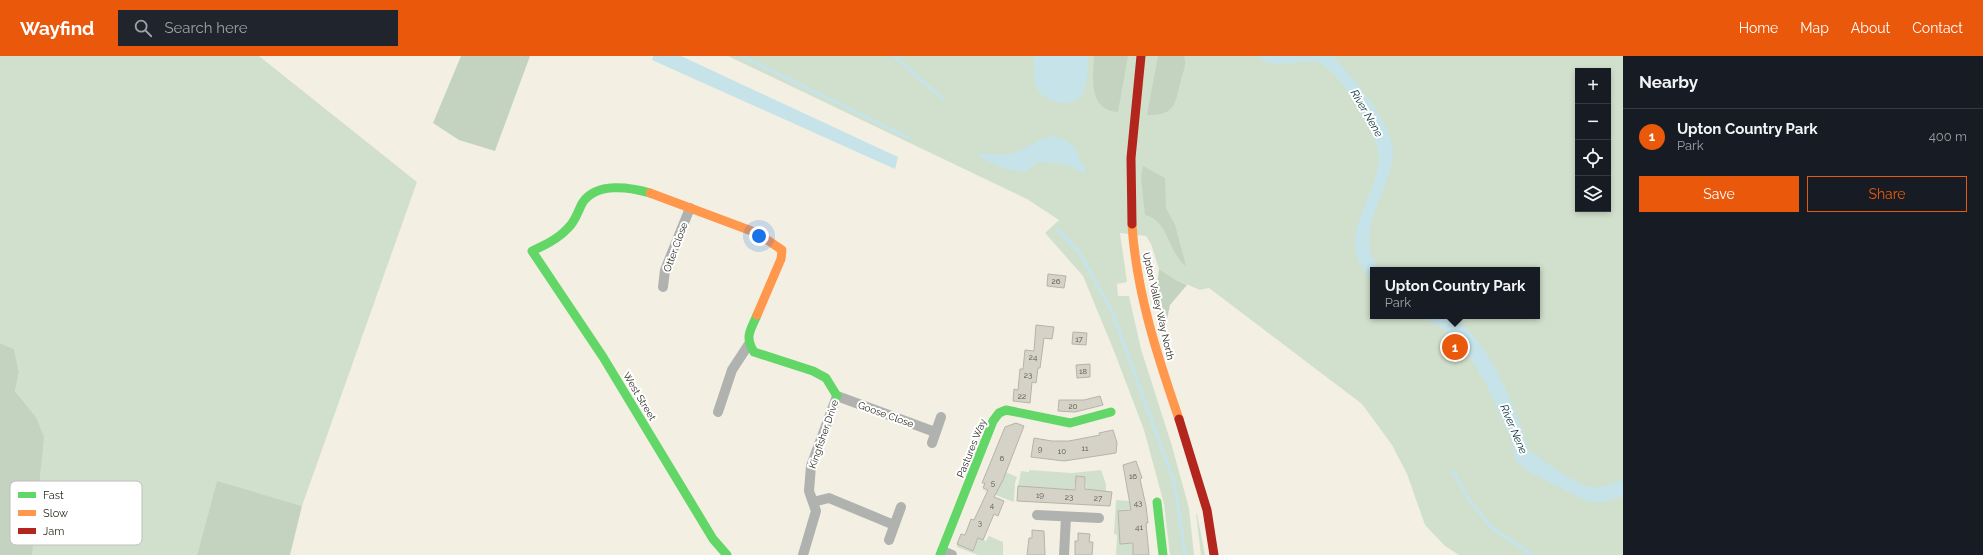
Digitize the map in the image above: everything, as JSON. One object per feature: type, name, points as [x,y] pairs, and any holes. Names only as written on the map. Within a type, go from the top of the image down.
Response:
[{"type":"street","name":"Upton Valley Way North","points":[[1141,56],[1134,114],[1132,151],[1131,225],[1136,262],[1154,338],[1208,512],[1214,555]]},
{"type":"street","name":"West Street","points":[[690,208],[652,194],[627,188],[607,189],[590,194],[581,205],[572,224],[562,234],[532,251],[570,306],[624,390],[713,539],[727,555]]},
{"type":"street","name":"Otter Close","points":[[663,287],[665,270],[690,208]]},
{"type":"street","points":[[690,208],[756,232],[776,243],[782,250],[781,259],[748,336],[749,344],[732,370],[718,412]]},
{"type":"street","name":"Kingfisher Drive","points":[[749,344],[754,352],[813,371],[826,378],[837,396],[811,466],[809,491],[816,511],[803,555]]},
{"type":"street","name":"Goose Close","points":[[837,396],[935,432]]},
{"type":"street","name":"Pastures Way","points":[[941,553],[993,421],[999,413],[1006,410],[1070,423],[1111,412]]},
{"type":"street","points":[[932,443],[941,417]]},
{"type":"street","points":[[813,502],[829,498],[894,525]]},
{"type":"street","points":[[1157,502],[1163,555]]},
{"type":"street","points":[[888,540],[901,507]]},
{"type":"street","points":[[1037,515],[1099,518]]},
{"type":"street","points":[[1064,555],[1066,517]]},
{"type":"street","points":[[941,553],[952,555]]},
{"type":"green space","points":[[0,56],[259,56],[417,182],[302,506],[217,482],[197,555],[32,555],[32,545],[142,545],[142,481],[34,481],[36,417],[15,391],[19,372],[14,349],[0,343]]},
{"type":"green space","points":[[461,56],[530,56],[495,151],[459,140],[433,123]]},
{"type":"green space","points":[[728,56],[1623,56],[1623,555],[1459,555],[1445,546],[1425,525],[1407,474],[1392,445],[1362,404],[1209,288],[1200,290],[1176,280],[1159,269],[1151,244],[1146,236],[1120,233],[1127,282],[1117,284],[1118,296],[1129,296],[1141,349],[1172,446],[1189,508],[1194,555],[1170,555],[1164,504],[1144,430],[1114,351],[1083,276],[1045,233],[1059,220],[1027,199]]},
{"type":"green space","points":[[1094,56],[1128,56],[1118,112],[1108,110],[1101,106],[1094,92]]},
{"type":"green space","points":[[1158,56],[1184,56],[1184,68],[1173,106],[1164,113],[1147,115]]},
{"type":"green space","points":[[1143,166],[1165,178],[1166,208],[1175,225],[1186,266],[1175,253],[1159,223],[1153,218],[1145,215],[1141,178]]},
{"type":"green space","points":[[1159,269],[1187,285],[1170,305],[1166,324],[1157,287]]},
{"type":"green space","points":[[0,343],[14,349],[19,372],[15,391],[36,417],[44,437],[40,481],[10,481],[10,545],[33,545],[32,555],[0,555]]},
{"type":"green space","points":[[999,469],[1017,477],[1015,483],[1014,502],[980,489],[993,492],[996,487],[999,488],[1003,480],[995,476]]},
{"type":"green space","points":[[1029,470],[1072,473],[1101,470],[1106,484],[1106,491],[1087,490],[1085,477],[1076,476],[1074,490],[1018,486],[1021,471],[1029,472]]},
{"type":"green space","points":[[217,481],[302,506],[290,555],[197,555]]},
{"type":"green space","points":[[1116,500],[1129,501],[1131,509],[1118,511],[1118,517],[1129,517],[1129,532],[1119,534],[1120,544],[1133,544],[1133,555],[1116,555],[1117,535],[1114,534]]},
{"type":"green space","points":[[1196,513],[1197,514],[1205,555],[1201,555]]},
{"type":"green space","points":[[989,536],[1003,542],[1003,555],[978,555],[957,547],[957,544],[973,551],[979,538],[986,541]]},
{"type":"water","points":[[653,56],[681,56],[898,157],[895,169],[652,60]]},
{"type":"water","points":[[1033,56],[1088,56],[1088,71],[1081,96],[1077,100],[1064,103],[1051,100],[1039,92],[1036,87]]},
{"type":"water","name":"River Nene","points":[[1256,56],[1333,56],[1360,87],[1378,113],[1391,138],[1393,150],[1392,163],[1375,212],[1369,244],[1373,258],[1380,267],[1370,267],[1370,278],[1360,264],[1355,248],[1356,231],[1374,183],[1378,167],[1378,150],[1372,132],[1346,89],[1330,70],[1317,61],[1277,64],[1263,60]]},
{"type":"water","points":[[1053,136],[1062,138],[1074,146],[1086,171],[1084,173],[1065,164],[1038,162],[1027,171],[1020,172],[999,167],[979,156],[979,153],[998,155],[1011,154]]},
{"type":"water","name":"River Nene","points":[[1427,319],[1454,319],[1463,325],[1476,339],[1488,356],[1509,397],[1518,417],[1529,451],[1577,482],[1585,485],[1601,487],[1623,480],[1623,496],[1602,503],[1586,501],[1531,473],[1516,461],[1511,438],[1486,384],[1470,357],[1450,334]]},
{"type":"building","points":[[1048,274],[1066,276],[1064,288],[1047,286]]},
{"type":"building","points":[[1036,325],[1054,327],[1052,339],[1044,338],[1040,368],[1038,368],[1036,383],[1032,382],[1030,403],[1013,401],[1014,389],[1018,390],[1020,369],[1023,369],[1025,350],[1034,351]]},
{"type":"building","points":[[1073,332],[1087,333],[1086,345],[1072,344]]},
{"type":"building","points":[[1090,364],[1090,377],[1077,378],[1076,365]]},
{"type":"building","points":[[1100,396],[1103,405],[1075,412],[1058,411],[1059,400],[1084,400]]},
{"type":"building","points":[[1016,423],[1024,426],[1003,480],[994,497],[1004,501],[998,516],[994,514],[983,540],[978,538],[973,551],[957,544],[961,534],[965,535],[971,519],[974,520],[988,490],[983,488],[985,483],[982,483],[1005,427]]},
{"type":"building","points":[[1113,430],[1117,443],[1116,453],[1064,461],[1031,457],[1034,438],[1052,441],[1069,441],[1100,435],[1099,433]]},
{"type":"building","points":[[1136,461],[1142,478],[1140,479],[1146,506],[1149,555],[1133,555],[1133,543],[1120,544],[1118,511],[1131,510],[1123,465]]},
{"type":"building","points":[[1076,476],[1085,477],[1085,489],[1112,492],[1110,506],[1017,501],[1018,486],[1075,490]]},
{"type":"building","points":[[1032,530],[1044,531],[1045,555],[1027,555],[1029,538],[1032,538]]},
{"type":"building","points":[[1078,533],[1090,534],[1089,542],[1093,542],[1092,555],[1075,555],[1075,541],[1078,541]]},
{"type":"waterway","points":[[741,56],[909,138]]},
{"type":"waterway","points":[[894,56],[943,99]]},
{"type":"waterway","points":[[1057,229],[1080,253],[1113,314],[1173,479],[1185,555]]},
{"type":"waterway","points":[[1453,471],[1469,500],[1491,527],[1533,555]]},
{"type":"traffic: fast","points":[[650,193],[624,188],[597,191],[583,202],[573,222],[564,232],[532,251],[603,357],[713,539],[727,555]]},
{"type":"traffic: fast","points":[[757,315],[749,337],[749,342],[754,352],[813,371],[826,378],[837,396]]},
{"type":"traffic: fast","points":[[940,555],[993,421],[999,413],[1006,410],[1070,423],[1111,412]]},
{"type":"traffic: fast","points":[[1157,502],[1163,555]]},
{"type":"traffic: slow","points":[[650,193],[757,233],[782,250],[781,259],[757,315]]},
{"type":"traffic: slow","points":[[1132,224],[1138,274],[1149,323],[1179,419]]},
{"type":"traffic: jam","points":[[1132,224],[1131,158],[1141,56]]},
{"type":"traffic: jam","points":[[1179,419],[1207,510],[1214,555]]},
{"type":"place","name":"Upton Country Park","points":[[1455,347]]}]
